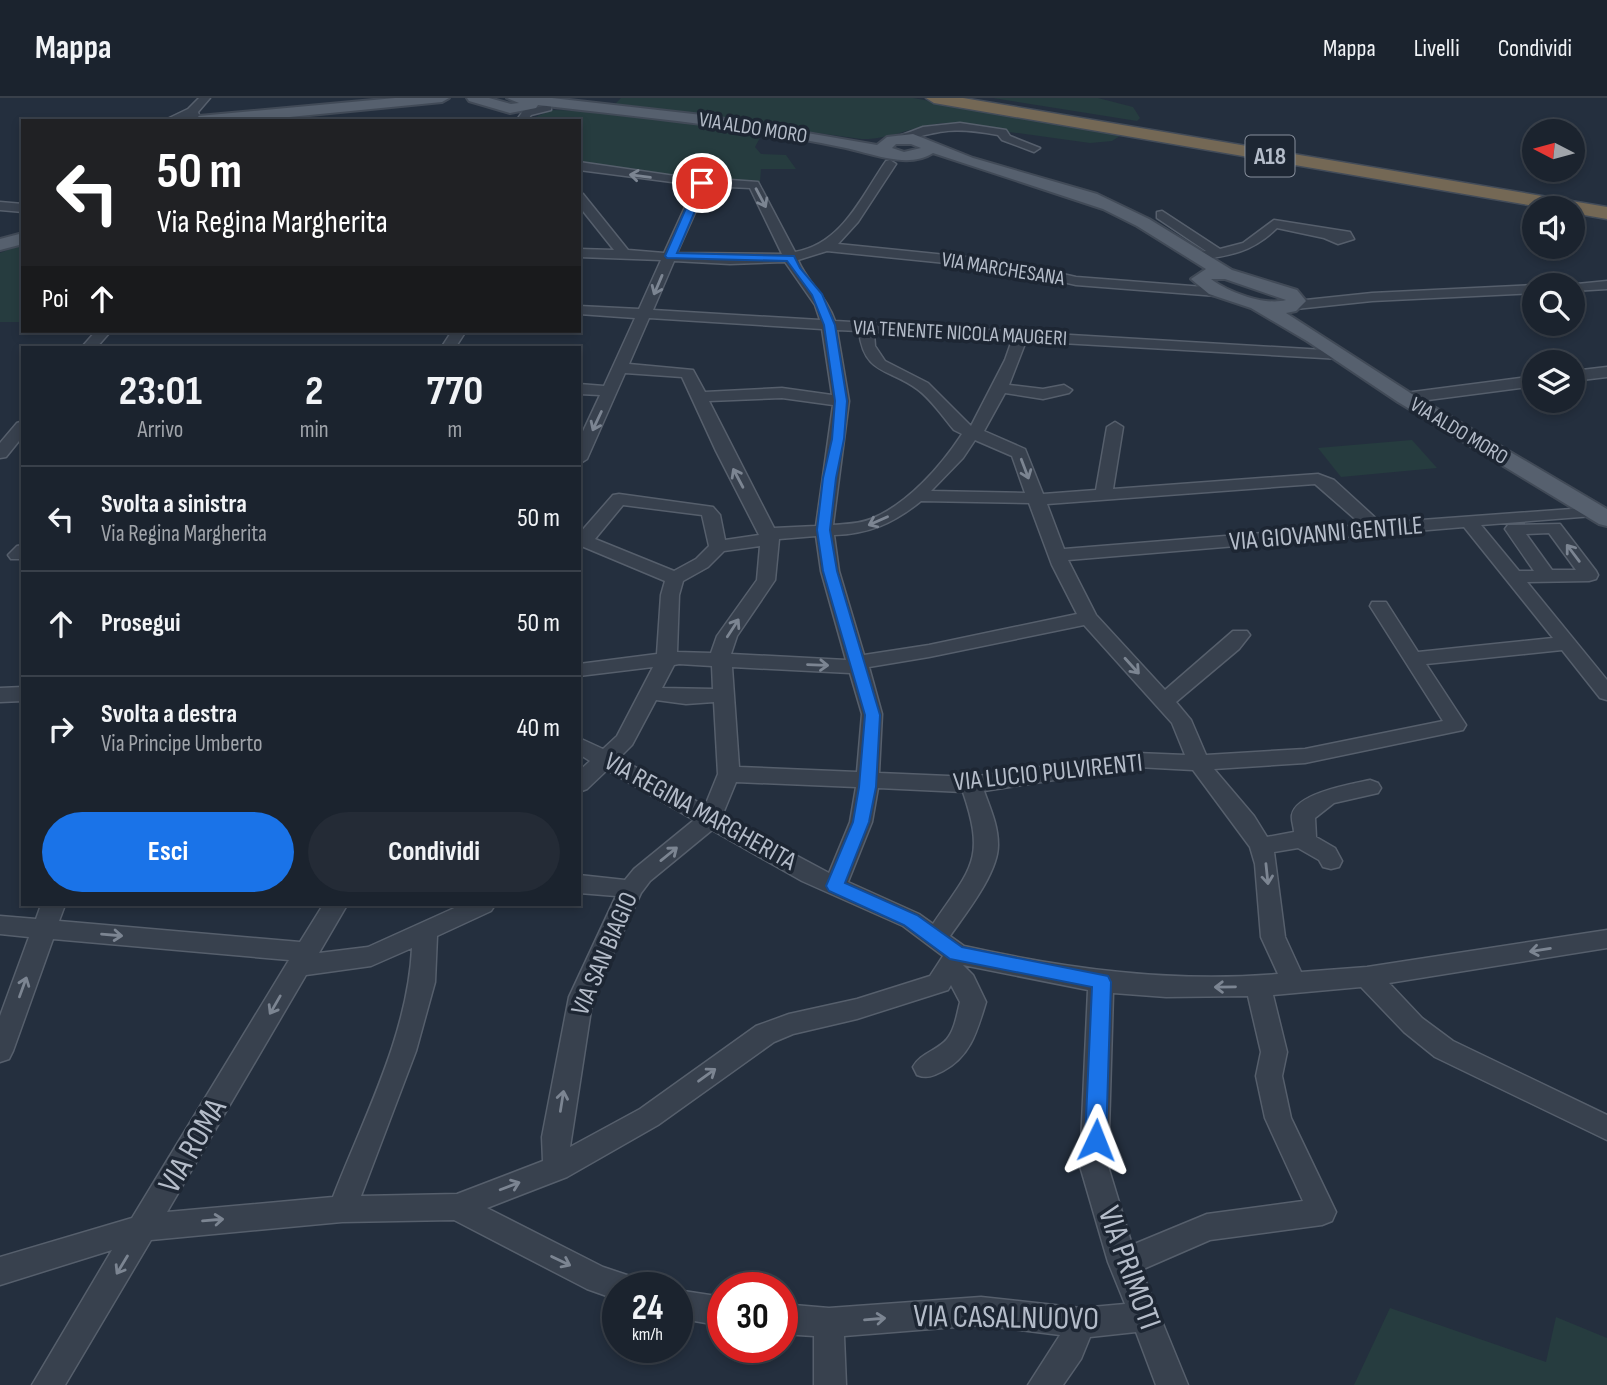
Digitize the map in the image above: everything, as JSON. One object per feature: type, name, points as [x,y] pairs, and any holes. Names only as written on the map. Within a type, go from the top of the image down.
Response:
[{"type":"highway","name":"A18","points":[[934,98],[1607,213]]},
{"type":"highway","name":"A18","points":[[976,98],[1607,205]]},
{"type":"main road","points":[[424,101],[442,98]]},
{"type":"main road","points":[[195,118],[424,101],[477,100],[520,108],[601,108]]},
{"type":"main road","points":[[520,108],[601,108]]},
{"type":"main road","name":"VIA ALDO MORO","points":[[601,108],[890,150],[921,150],[1091,198],[1140,221],[1173,243]]},
{"type":"main road","points":[[1173,243],[1206,254],[1226,274],[1289,301]]},
{"type":"main road","points":[[1173,243],[1194,263],[1207,288],[1276,309],[1289,301]]},
{"type":"main road","points":[[1201,278],[1207,274],[1226,274]]},
{"type":"main road","points":[[1289,301],[1293,318],[1314,337]]},
{"type":"main road","points":[[1258,305],[1314,337]]},
{"type":"main road","name":"VIA ALDO MORO","points":[[1314,337],[1405,398],[1600,515]]},
{"type":"street","points":[[195,118],[205,98]]},
{"type":"street","points":[[581,253],[790,258],[826,247],[841,234],[890,150],[930,127],[956,125],[1002,132],[1006,138],[1034,149]]},
{"type":"street","points":[[921,150],[925,132],[930,127]]},
{"type":"street","points":[[581,166],[702,183],[754,186],[784,241],[795,269],[817,294],[829,325],[841,401],[824,530],[830,571],[872,715],[868,780],[861,822],[833,878]]},
{"type":"street","points":[[581,455],[702,183]]},
{"type":"street","points":[[581,200],[624,254]]},
{"type":"street","points":[[0,206],[21,208]]},
{"type":"street","points":[[1162,215],[1206,254],[1236,252],[1259,240],[1274,224],[1329,235]]},
{"type":"street","name":"VIA MARCHESANA","points":[[826,247],[1005,265],[1076,281],[1217,292]]},
{"type":"street","points":[[1180,288],[1192,286],[1201,278]]},
{"type":"street","points":[[1585,286],[1607,285]]},
{"type":"street","points":[[1289,301],[1522,290]]},
{"type":"street","name":"VIA TENENTE NICOLA MAUGERI","points":[[581,310],[1341,355]]},
{"type":"street","points":[[866,328],[868,346],[879,363],[923,386],[960,426],[1019,453],[1058,555],[1088,618],[1181,720],[1199,763],[1210,780],[1247,822],[1261,846],[1266,864],[1273,937],[1294,983]]},
{"type":"street","points":[[581,782],[625,740],[667,660],[670,595],[675,578],[702,564],[718,547],[770,538],[777,533],[856,529],[877,523],[897,512],[917,496],[957,454],[971,433],[981,426],[1020,337]]},
{"type":"street","points":[[621,368],[688,373],[724,452],[770,538]]},
{"type":"street","points":[[1585,375],[1607,372]]},
{"type":"street","points":[[1405,398],[1522,383]]},
{"type":"street","points":[[999,388],[1043,394],[1064,390]]},
{"type":"street","points":[[581,389],[610,391]]},
{"type":"street","points":[[698,397],[782,393],[841,401]]},
{"type":"street","points":[[1103,497],[1115,427]]},
{"type":"street","points":[[0,454],[21,428]]},
{"type":"street","points":[[0,454],[21,456]]},
{"type":"street","points":[[917,496],[1036,499],[1103,497],[1318,479],[1328,484],[1378,530]]},
{"type":"street","points":[[675,578],[582,540],[619,499],[707,511],[711,515],[718,547]]},
{"type":"street","name":"VIA GIOVANNI GENTILE","points":[[1058,555],[1469,522],[1600,515]]},
{"type":"street","points":[[1469,522],[1607,693]]},
{"type":"street","name":"VIA SAN BIAGIO","points":[[557,1168],[556,1137],[578,1007],[631,889],[642,876],[710,819],[729,774],[720,652],[727,636],[766,580],[770,538]]},
{"type":"street","points":[[1514,577],[1547,576]]},
{"type":"street","points":[[1379,606],[1413,659],[1567,643]]},
{"type":"street","points":[[581,670],[667,660],[722,659],[859,664],[1088,618]]},
{"type":"street","points":[[1164,701],[1234,645],[1240,635]]},
{"type":"street","name":"VIA LUCIO PULVIRENTI","points":[[729,774],[971,785],[1137,760],[1199,763],[1305,756],[1456,725],[1413,659]]},
{"type":"street","points":[[649,693],[686,697],[724,695]]},
{"type":"street","points":[[0,695],[21,694]]},
{"type":"street","name":"VIA REGINA MARGHERITA","points":[[581,746],[710,819],[833,878],[911,920],[946,951]]},
{"type":"street","points":[[0,1271],[145,1227],[342,1209],[457,1206],[557,1168],[649,1117],[765,1034],[789,1024],[857,1009],[939,983],[963,895],[987,849],[986,835],[971,785]]},
{"type":"street","points":[[1261,846],[1301,839],[1306,835],[1303,816],[1327,797],[1370,788]]},
{"type":"street","points":[[1301,839],[1326,853],[1331,861]]},
{"type":"street","points":[[581,884],[631,889]]},
{"type":"street","points":[[0,1051],[53,906]]},
{"type":"street","name":"VIA ROMA","points":[[48,1385],[145,1227],[334,906]]},
{"type":"street","points":[[0,925],[302,959],[371,956],[481,906]]},
{"type":"street","points":[[342,1209],[403,1051],[423,982],[425,931]]},
{"type":"street","points":[[946,951],[1101,982],[1166,987],[1258,986],[1367,977],[1607,939]]},
{"type":"street","points":[[926,1067],[948,1057],[959,1047],[973,1002],[946,951]]},
{"type":"street","points":[[1367,977],[1413,1025],[1444,1048],[1607,1128]]},
{"type":"street","name":"VIA PRIMOTI","points":[[1101,982],[1094,1166],[1123,1262],[1172,1385]]},
{"type":"street","points":[[1123,1262],[1158,1250],[1207,1227],[1322,1212],[1278,1118],[1269,1076],[1274,1052],[1258,986]]},
{"type":"street","points":[[457,1206],[532,1247],[602,1281]]},
{"type":"street","name":"VIA CASALNUOVO","points":[[798,1320],[829,1323],[981,1311],[1081,1323],[1145,1317]]},
{"type":"street","points":[[829,1323],[830,1385]]},
{"type":"street","points":[[1044,1385],[1070,1348],[1081,1323]]},
{"type":"green space","points":[[621,98],[913,98],[1123,134],[1112,141],[1090,143],[944,123],[861,139],[614,105]]},
{"type":"green space","points":[[993,98],[1098,98],[1133,107],[1140,118],[1137,121]]},
{"type":"green space","points":[[551,110],[600,111],[762,134],[755,147],[761,154],[786,155],[796,169],[761,169],[760,182],[669,176],[581,162],[581,119],[531,119]]},
{"type":"green space","points":[[21,245],[21,322],[0,322],[0,253]]},
{"type":"green space","points":[[1412,440],[1437,468],[1341,477],[1318,448]]},
{"type":"green space","points":[[1390,1308],[1546,1362],[1556,1317],[1607,1338],[1607,1385],[1354,1385]]},
{"type":"route","points":[[702,183],[670,256],[778,260],[790,258],[795,269],[817,294],[829,325],[841,401],[824,530],[830,571],[872,715],[867,787],[861,822],[835,886],[911,920],[957,954],[1101,982],[1096,1140]]}]
